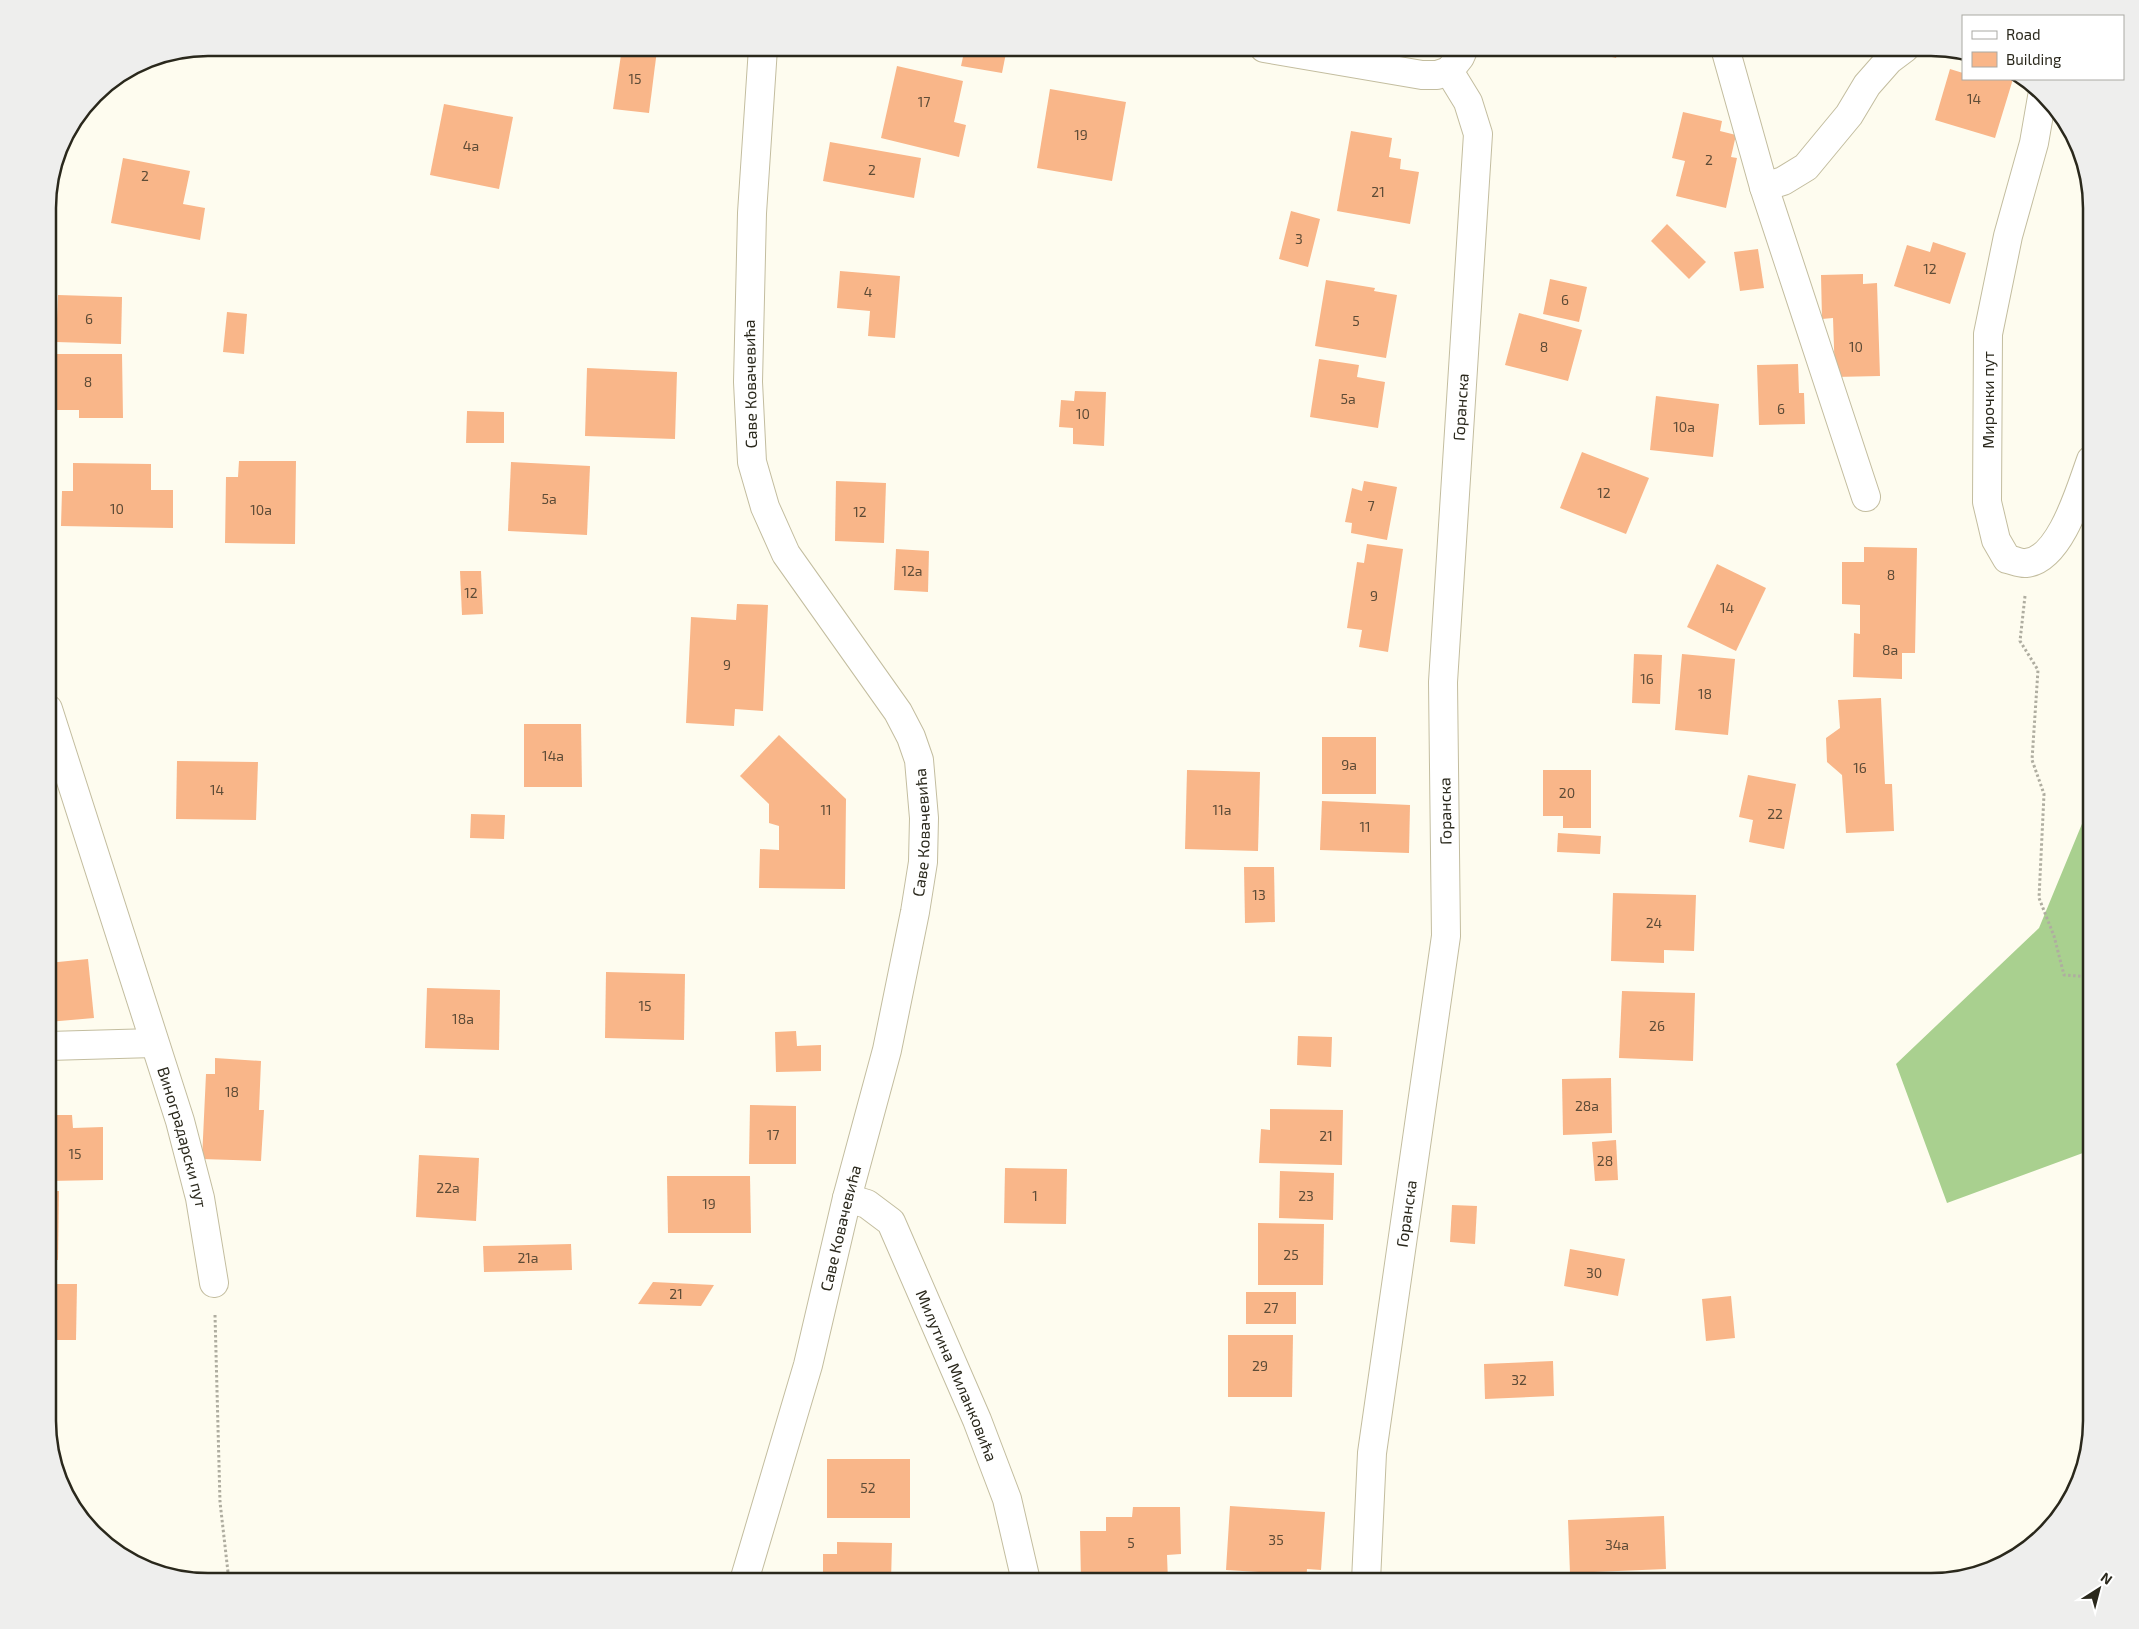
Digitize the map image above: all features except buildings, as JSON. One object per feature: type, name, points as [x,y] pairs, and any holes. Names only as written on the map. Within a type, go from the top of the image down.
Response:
[{"type":"street","points":[[1313,56],[1422,75],[1437,75],[1450,71],[1460,56]]},
{"type":"street","points":[[1727,56],[1764,187],[1866,497]]},
{"type":"street","points":[[1764,187],[1783,181],[1806,167],[1848,115],[1867,85],[1894,56]]},
{"type":"street","name":"Саве Ковачевића","points":[[747,1573],[808,1365],[847,1198],[887,1050],[916,912],[923,862],[924,818],[919,760],[911,737],[898,712],[786,554],[765,508],[752,462],[748,382],[752,213],[762,57]]},
{"type":"street","name":"Горанска","points":[[1366,1573],[1372,1453],[1446,936],[1443,682],[1478,134],[1468,102],[1450,71]]},
{"type":"street","name":"Мирочки пут","points":[[2026,563],[2007,559],[1996,540],[1987,502],[1988,334],[2008,236],[2034,143],[2041,104]]},
{"type":"street","points":[[2026,563],[2043,556],[2056,543],[2068,520],[2083,482]]},
{"type":"street","name":"Виноградарски пут","points":[[57,737],[180,1121],[200,1198],[214,1283]]},
{"type":"street","points":[[57,1046],[154,1043]]},
{"type":"street","name":"Милутина Миланковића","points":[[847,1198],[867,1204],[891,1222],[977,1420],[1007,1499],[1024,1573]]},
{"type":"path","points":[[2026,563],[2024,609],[2020,641],[2038,670],[2032,760],[2044,794],[2039,898],[2054,936],[2064,975],[2083,976]]},
{"type":"path","points":[[214,1283],[220,1502],[228,1573]]},
{"type":"green space","points":[[2083,821],[2083,1153],[1947,1203],[1896,1064],[2039,928]]}]
